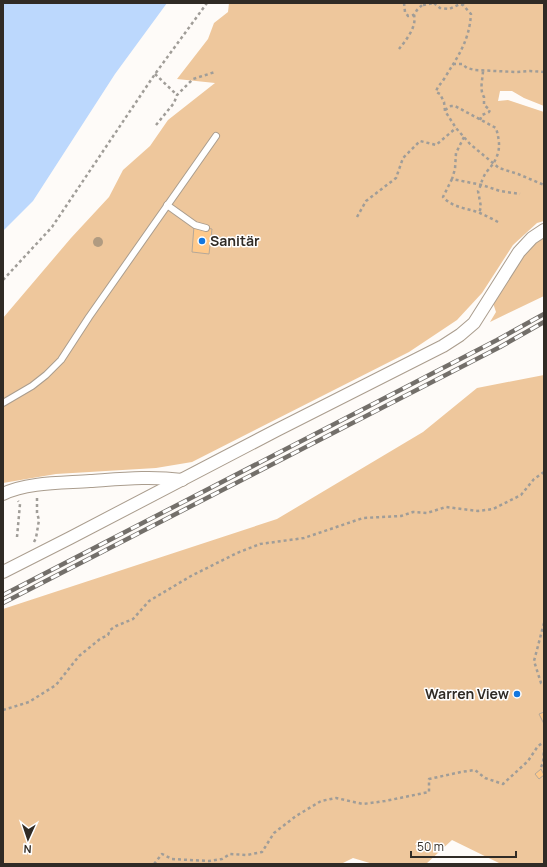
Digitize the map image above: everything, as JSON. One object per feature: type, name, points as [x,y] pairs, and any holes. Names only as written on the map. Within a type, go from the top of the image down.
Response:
[{"type":"street","points":[[3,572],[443,346],[460,335],[474,323],[519,252],[532,238],[544,230]]},
{"type":"street","points":[[7,493],[37,486],[159,477],[182,480]]},
{"type":"lane","points":[[3,403],[46,376],[61,360],[89,317],[216,136]]},
{"type":"lane","points":[[167,205],[195,225],[206,228]]},
{"type":"path","points":[[3,280],[52,227],[155,74],[207,3]]},
{"type":"path","points":[[404,3],[405,12],[408,16],[414,15]]},
{"type":"path","points":[[399,50],[410,35],[415,19],[414,15],[424,4],[434,3],[440,8],[449,9],[463,4],[471,14],[470,28],[464,46],[444,80],[437,88],[436,92],[440,94],[444,102],[445,111],[456,128],[470,144],[499,168],[544,185]]},
{"type":"path","points":[[453,64],[462,64],[471,69],[544,72]]},
{"type":"path","points":[[480,120],[482,115],[490,110],[484,104],[484,97],[482,96],[481,84],[483,70]]},
{"type":"path","points":[[156,125],[174,103],[177,95],[193,80],[215,72]]},
{"type":"path","points":[[155,74],[177,95]]},
{"type":"path","points":[[445,111],[451,106],[455,106],[496,128],[500,149],[484,176],[482,185],[478,191],[481,207],[479,213]]},
{"type":"path","points":[[357,216],[366,201],[396,178],[403,158],[412,148],[420,142],[436,145],[456,128]]},
{"type":"path","points":[[464,136],[456,153],[456,168],[443,196],[448,203],[479,213],[500,223]]},
{"type":"path","points":[[452,179],[482,185],[500,191],[520,194]]},
{"type":"path","points":[[3,710],[29,702],[56,685],[79,656],[100,639],[108,635],[110,630],[133,619],[149,601],[191,576],[237,553],[260,544],[304,538],[363,518],[401,516],[413,512],[427,513],[446,507],[478,511],[493,509],[521,495],[534,479],[544,472]]},
{"type":"path","points":[[31,547],[36,538],[39,520],[37,513],[37,486]]},
{"type":"path","points":[[7,493],[20,504],[18,537]]},
{"type":"path","points":[[544,623],[534,661],[540,683],[544,685]]},
{"type":"path","points":[[154,864],[162,854],[172,859],[209,861],[222,858],[230,854],[247,855],[262,852],[274,833],[296,816],[321,801],[336,798],[363,804],[385,801],[428,792],[429,779],[475,770],[485,778],[503,784],[528,761],[538,746],[544,742]]},
{"type":"path","points":[[540,767],[543,763],[544,749]]},
{"type":"shaded area","points":[[229,3],[544,3],[544,106],[524,98],[512,91],[500,91],[498,101],[508,100],[544,112],[544,221],[537,223],[513,245],[482,293],[457,320],[409,352],[192,462],[156,468],[56,474],[3,483],[3,318],[71,238],[109,197],[123,170],[150,146],[168,120],[215,83],[177,79],[208,39],[214,23],[228,12]]},
{"type":"shaded area","points":[[544,237],[544,296],[490,322],[496,312],[492,300],[522,253]]},
{"type":"shaded area","points":[[544,375],[544,864],[501,864],[452,840],[426,864],[373,864],[353,858],[341,864],[3,864],[3,609],[277,519],[423,432],[477,388]]},
{"type":"water","points":[[3,3],[167,3],[115,74],[33,201],[3,231]]},
{"type":"building","name":"Sanitär","points":[[194,226],[212,229],[209,254],[192,252]]},
{"type":"building","points":[[544,712],[544,724],[539,714]]},
{"type":"building","points":[[541,769],[544,775],[539,779],[535,774]]},
{"type":"railway","points":[[3,595],[497,340],[544,314]]},
{"type":"railway","points":[[3,603],[500,347],[544,322]]},
{"type":"place","name":"Sanitär","points":[[202,241]]},
{"type":"place","name":"Warren View","points":[[517,694]]}]
